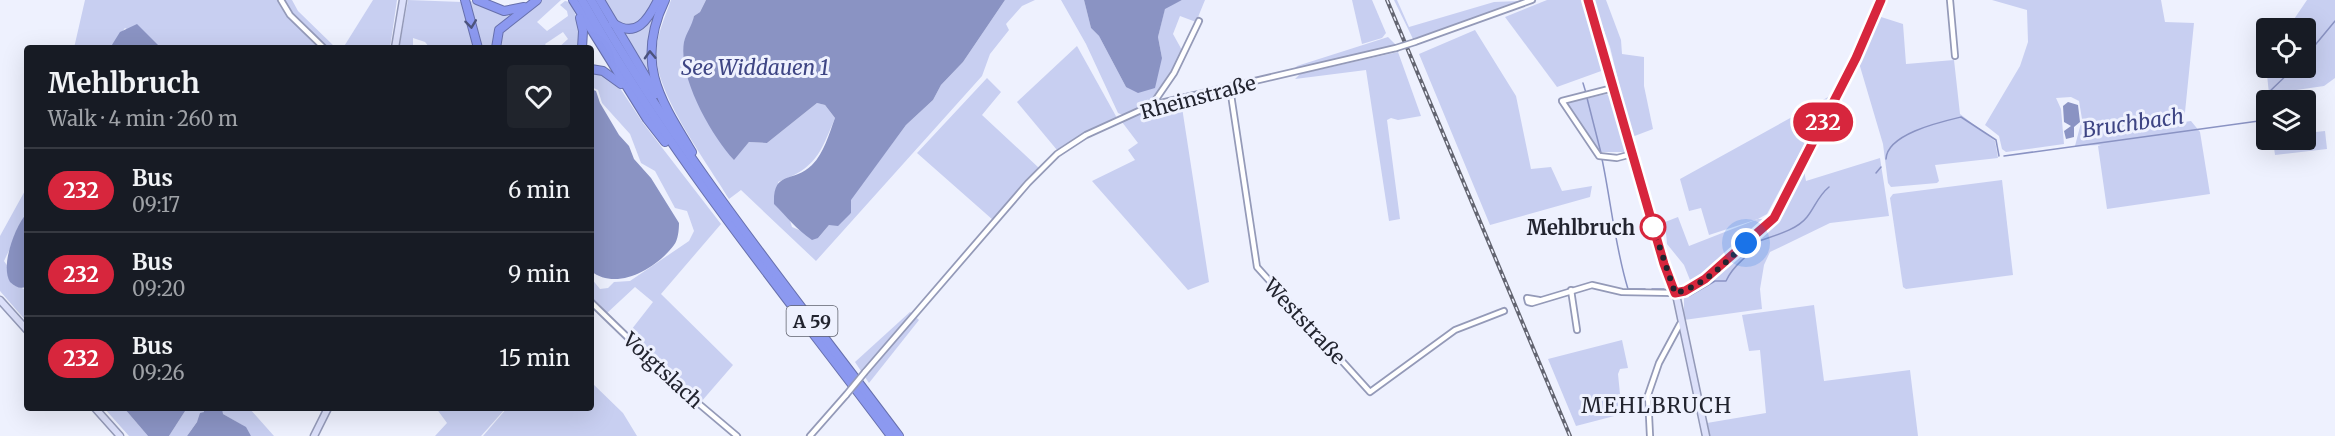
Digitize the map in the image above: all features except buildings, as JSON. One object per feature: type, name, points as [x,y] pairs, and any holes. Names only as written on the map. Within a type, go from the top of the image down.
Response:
[{"type":"highway","points":[[465,0],[472,35],[477,45]]},
{"type":"highway","points":[[477,0],[504,11],[534,2]]},
{"type":"highway","points":[[573,0],[583,27],[582,45]]},
{"type":"highway","points":[[573,0],[646,119],[723,209]]},
{"type":"highway","name":"A 59","points":[[582,0],[639,95],[891,436]]},
{"type":"highway","name":"A 59","points":[[591,0],[670,129],[723,209],[899,436]]},
{"type":"highway","points":[[600,0],[667,110],[723,209]]},
{"type":"highway","points":[[611,21],[624,29],[639,27],[648,19],[658,0]]},
{"type":"highway","points":[[665,0],[655,21],[650,46],[654,80],[667,110]]},
{"type":"highway","points":[[496,45],[499,30],[534,2]]},
{"type":"highway","points":[[594,70],[603,71],[626,87]]},
{"type":"street","points":[[280,0],[290,15],[321,45]]},
{"type":"street","points":[[395,45],[402,0]]},
{"type":"street","name":"Rheinstraße","points":[[810,436],[1016,196],[1057,154],[1093,131],[1152,105],[1396,48],[1532,0]]},
{"type":"street","points":[[1588,0],[1675,293],[1706,436]]},
{"type":"street","points":[[1539,300],[1592,285],[1622,292],[1675,293],[1685,291],[1715,272],[1774,218],[1856,58],[1882,0]]},
{"type":"street","points":[[1950,0],[1955,56]]},
{"type":"street","points":[[1152,105],[1162,93],[1198,21]]},
{"type":"street","name":"Weststraße","points":[[1230,88],[1257,267],[1370,392],[1456,329],[1504,311]]},
{"type":"street","points":[[1613,88],[1562,101],[1599,156],[1617,158],[1632,154]]},
{"type":"street","points":[[1162,93],[1169,101]]},
{"type":"street","points":[[1571,290],[1577,330]]},
{"type":"street","points":[[0,300],[24,327]]},
{"type":"street","name":"Voigtslach","points":[[594,305],[687,394],[737,436]]},
{"type":"street","points":[[1650,436],[1648,395],[1659,363],[1680,324]]},
{"type":"street","points":[[98,411],[120,436]]},
{"type":"street","points":[[314,436],[326,411]]},
{"type":"shaded area","points":[[85,0],[292,0],[298,11],[333,45],[156,45],[125,28],[112,45],[75,45]]},
{"type":"shaded area","points":[[373,0],[397,0],[390,45],[345,45]]},
{"type":"shaded area","points":[[408,0],[462,2],[473,45],[428,45],[413,38],[413,45],[400,45]]},
{"type":"shaded area","points":[[468,0],[485,7],[517,12],[497,26],[494,45],[479,45]]},
{"type":"shaded area","points":[[541,0],[561,0],[537,22],[547,31],[568,16],[567,11],[560,5],[565,1],[570,2],[580,25],[581,45],[561,45],[568,39],[563,32],[546,45],[499,45],[503,32],[520,15]]},
{"type":"shaded area","points":[[603,0],[656,0],[646,19],[631,28],[616,21]]},
{"type":"shaded area","points":[[661,0],[649,38],[651,80],[618,29],[633,31]]},
{"type":"shaded area","points":[[671,0],[706,0],[700,12],[694,16],[692,27],[684,42],[734,159],[749,142],[767,143],[817,103],[825,105],[835,118],[825,141],[809,165],[791,177],[778,182],[792,227],[818,238],[829,225],[851,213],[850,200],[906,125],[933,100],[941,85],[963,62],[1005,0],[1035,0],[1022,6],[1006,24],[1009,30],[990,54],[982,76],[816,261],[741,190],[729,199],[684,128],[664,88],[658,70],[656,53],[660,32]]},
{"type":"shaded area","points":[[1061,0],[1084,0],[1091,28],[1099,36],[1126,87],[1162,58],[1158,37],[1165,8],[1182,0],[1205,0],[1196,22],[1180,16],[1173,34],[1183,52],[1154,101],[1125,116],[1118,113],[1086,44]]},
{"type":"shaded area","points":[[1352,0],[1372,0],[1386,33],[1382,38],[1362,44]]},
{"type":"shaded area","points":[[1394,0],[1397,0],[1409,27],[1494,2],[1520,1],[1413,39]]},
{"type":"shaded area","points":[[1547,0],[1582,0],[1604,70],[1557,87],[1505,17]]},
{"type":"shaded area","points":[[1593,0],[1606,0],[1621,40],[1622,54],[1644,57],[1644,86],[1653,129],[1632,137],[1610,47]]},
{"type":"shaded area","points":[[1992,0],[2161,0],[2165,22],[2194,23],[2184,122],[2191,121],[2200,132],[2210,194],[2107,209],[2098,146],[2101,145],[2075,146],[2082,119],[2079,101],[2071,97],[2056,98],[2061,109],[2064,144],[2006,152],[2002,149],[1999,136],[1985,125],[2020,66],[2028,42],[2027,10]]},
{"type":"shaded area","points":[[2307,0],[2335,0],[2335,78],[2324,86],[2296,90],[2269,90],[2267,78],[2316,78],[2316,18],[2295,18]]},
{"type":"shaded area","points":[[1878,16],[1903,24],[1906,64],[1954,60],[1960,114],[1995,141],[1998,158],[1935,165],[1939,181],[1937,183],[1891,187],[1888,183],[1883,144],[1859,63]]},
{"type":"shaded area","points":[[1475,30],[1516,96],[1531,169],[1551,167],[1562,191],[1592,186],[1590,197],[1490,225],[1419,54]]},
{"type":"shaded area","points":[[1388,37],[1396,45],[1293,70],[1297,66]]},
{"type":"shaded area","points":[[1077,46],[1117,118],[1057,150],[1017,102]]},
{"type":"shaded area","points":[[1398,52],[1421,116],[1387,120],[1400,219],[1389,221],[1366,70],[1295,79],[1300,74]]},
{"type":"shaded area","points":[[594,73],[606,75],[618,85],[643,123],[721,224],[661,294],[733,365],[701,402],[680,385],[682,382],[652,354],[649,356],[628,334],[653,302],[635,287],[607,313],[594,300],[594,282],[600,289],[608,288],[614,282],[630,281],[689,241],[694,231],[687,211],[675,208],[655,171],[641,163],[630,134],[602,103],[598,90],[594,88]]},
{"type":"shaded area","points":[[987,78],[1001,92],[982,115],[1039,168],[993,220],[917,153]]},
{"type":"shaded area","points":[[1607,94],[1626,152],[1597,152],[1567,103]]},
{"type":"shaded area","points":[[1830,96],[1767,214],[1709,235],[1701,208],[1689,211],[1680,179]]},
{"type":"shaded area","points":[[1181,101],[1209,282],[1188,290],[1092,181],[1135,160],[1128,150],[1138,143],[1122,122],[1152,108]]},
{"type":"shaded area","points":[[2325,131],[2327,149],[2275,155],[2274,150],[2316,150],[2316,132]]},
{"type":"shaded area","points":[[1880,158],[1889,216],[1830,223],[1770,252],[1764,265],[1760,289],[1762,309],[1684,320],[1684,297],[1694,290],[1684,265],[1667,244],[1665,222],[1678,217],[1689,246],[1758,219],[1774,219],[1804,170],[1806,181]]},
{"type":"shaded area","points":[[2002,180],[2013,275],[1906,289],[1903,287],[1890,198],[1893,194]]},
{"type":"shaded area","points":[[24,192],[24,219],[4,261],[24,288],[24,319],[0,291],[0,236]]},
{"type":"shaded area","points":[[1814,305],[1824,381],[1910,370],[1918,436],[1710,436],[1707,423],[1766,413],[1760,350],[1749,351],[1742,315]]},
{"type":"shaded area","points":[[910,312],[919,320],[869,383],[855,362]]},
{"type":"shaded area","points":[[1622,340],[1628,368],[1620,369],[1618,374],[1622,414],[1576,426],[1548,359]]},
{"type":"shaded area","points":[[594,385],[623,413],[637,436],[483,436],[504,411],[594,411]]},
{"type":"shaded area","points":[[107,411],[127,411],[148,436],[129,436]]},
{"type":"shaded area","points":[[185,411],[204,411],[187,436],[169,436]]},
{"type":"shaded area","points":[[222,411],[252,411],[274,436],[251,436],[242,425],[223,414]]},
{"type":"shaded area","points":[[438,411],[503,411],[481,436],[435,436],[447,423]]},
{"type":"water","name":"See Widdauen 1","points":[[706,0],[1005,0],[963,62],[941,85],[933,100],[906,125],[851,200],[851,213],[838,226],[829,225],[818,238],[812,240],[774,204],[775,193],[781,181],[805,171],[820,155],[835,118],[825,105],[817,103],[767,143],[749,142],[734,160],[706,121],[698,105],[686,72],[683,56],[684,42],[694,16],[700,12]]},
{"type":"water","points":[[1084,0],[1182,0],[1165,9],[1158,37],[1162,58],[1155,88],[1138,93],[1126,87],[1099,36],[1091,28]]},
{"type":"water","points":[[137,24],[158,45],[112,45],[120,32]]},
{"type":"water","points":[[594,90],[619,135],[629,146],[634,159],[651,178],[679,223],[674,245],[658,262],[636,275],[613,279],[601,277],[594,273]]},
{"type":"water","points":[[2068,102],[2078,105],[2080,122],[2074,127],[2074,137],[2066,139],[2064,131],[2071,126],[2064,122],[2063,106]]},
{"type":"water","points":[[24,217],[24,287],[20,288],[10,282],[7,266],[10,246]]},
{"type":"water","points":[[127,411],[185,411],[169,436],[148,436]]},
{"type":"water","points":[[222,411],[223,414],[246,427],[251,436],[187,436],[197,422],[200,413]]},
{"type":"waterway","name":"Bruchbach","points":[[2316,44],[2335,21]]},
{"type":"waterway","name":"Bruchbach","points":[[2271,90],[2284,78]]},
{"type":"waterway","name":"Bruchbach","points":[[1583,83],[1586,93]]},
{"type":"waterway","name":"Bruchbach","points":[[1587,98],[1601,153]]},
{"type":"waterway","name":"Bruchbach","points":[[1886,159],[1889,150],[1905,136],[1916,130],[1961,117],[1996,140],[1999,156]]},
{"type":"waterway","name":"Bruchbach","points":[[2004,156],[2256,121]]},
{"type":"waterway","name":"Bruchbach","points":[[1602,159],[1616,241],[1628,289],[1645,289]]},
{"type":"waterway","name":"Bruchbach","points":[[1876,173],[1881,167]]},
{"type":"waterway","name":"Bruchbach","points":[[1689,296],[1715,281],[1726,281],[1756,242],[1797,226],[1810,213],[1829,187]]},
{"type":"waterway","name":"Bruchbach","points":[[1652,289],[1664,289]]},
{"type":"railway","points":[[1387,0],[1570,436]]},
{"type":"bus line","name":"232","points":[[1588,0],[1602,42],[1664,264],[1675,293],[1685,291],[1705,279],[1760,233],[1774,218],[1856,58],[1881,0]]},
{"type":"place","name":"Mehlbruch","points":[[1653,227]]},
{"type":"district","name":"MEHLBRUCH","points":[[1657,405]]},
{"type":"route","points":[[1653,227],[1675,293],[1685,291],[1705,279],[1746,243]]}]
